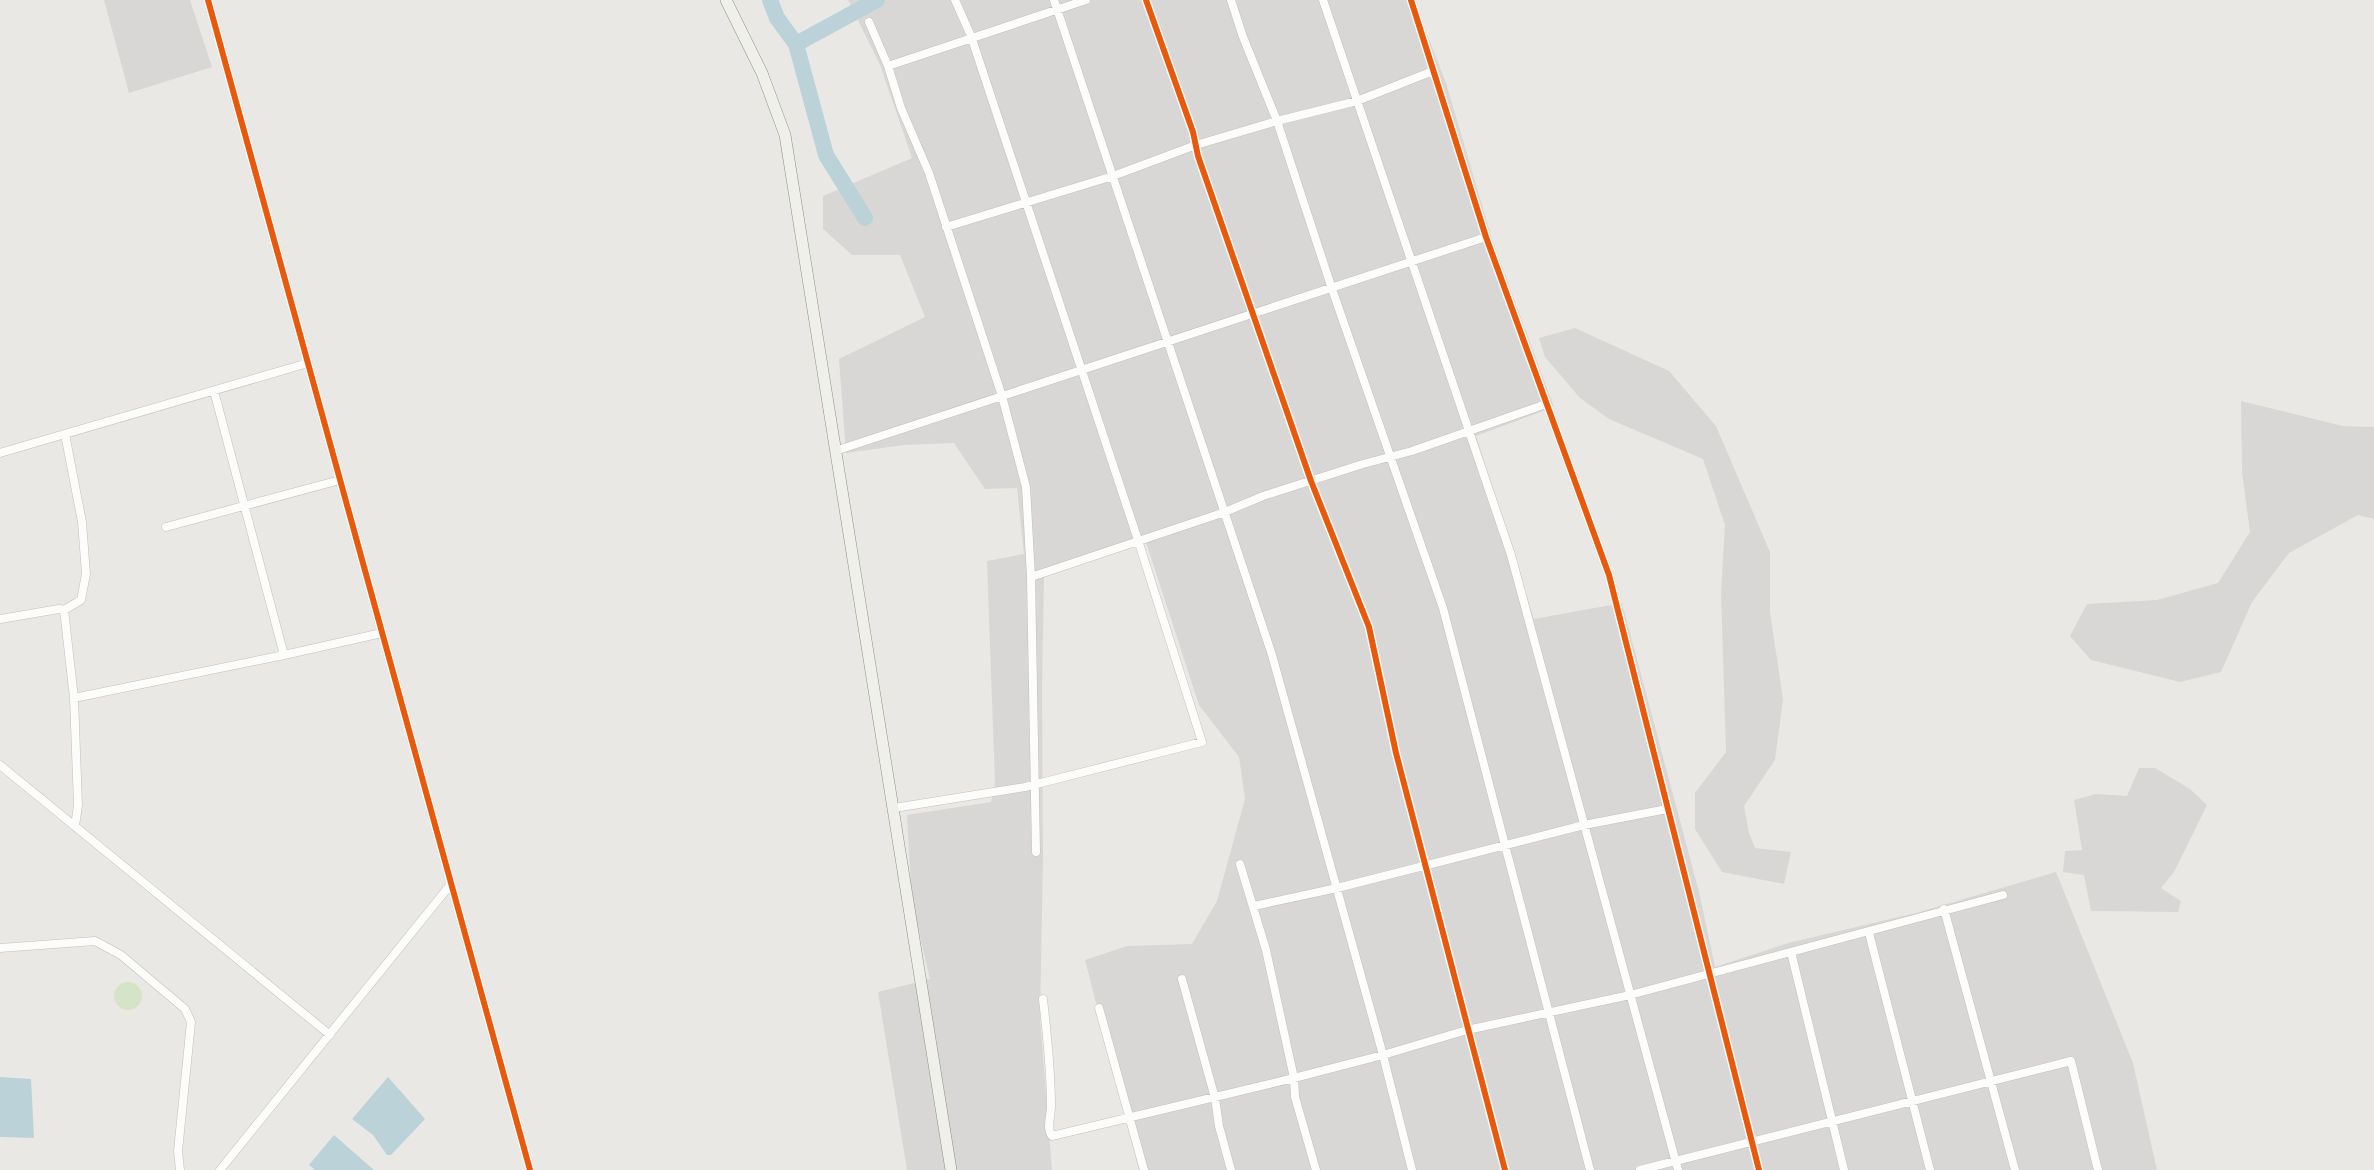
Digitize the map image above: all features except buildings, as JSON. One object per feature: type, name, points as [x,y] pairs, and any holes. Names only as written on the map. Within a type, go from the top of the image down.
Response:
[{"type":"main road","points":[[726,0],[762,73],[785,135],[834,451],[894,808],[951,1170]]},
{"type":"street","points":[[208,0],[530,1170]]},
{"type":"street","points":[[894,808],[1035,784],[1202,742],[1138,540],[971,36],[954,0]]},
{"type":"street","points":[[1054,0],[1272,655],[1384,1055],[1412,1170]]},
{"type":"street","points":[[888,66],[971,36],[1086,0]]},
{"type":"street","points":[[1146,0],[1177,86],[1252,314],[1311,481],[1369,627],[1396,753],[1505,1170]]},
{"type":"street","points":[[1231,0],[1243,36],[1277,121],[1332,289],[1443,608],[1590,1170]]},
{"type":"street","points":[[1323,0],[1511,555],[1678,1170]]},
{"type":"street","points":[[1411,0],[1486,237],[1609,576],[1759,1170]]},
{"type":"street","points":[[869,22],[888,66],[901,108],[929,173],[1002,396],[1026,487],[1031,577],[1036,852]]},
{"type":"street","points":[[946,227],[1113,176],[1196,145],[1277,121],[1357,101],[1433,71]]},
{"type":"street","points":[[834,451],[1168,343],[1486,237]]},
{"type":"street","points":[[0,454],[308,363]]},
{"type":"street","points":[[214,391],[284,655]]},
{"type":"street","points":[[1031,577],[1225,512],[1263,496],[1390,457],[1546,404]]},
{"type":"street","points":[[0,619],[59,609],[64,610],[81,600],[86,574],[82,522],[65,434]]},
{"type":"street","points":[[166,527],[340,480]]},
{"type":"street","points":[[64,610],[74,698],[78,806],[76,826]]},
{"type":"street","points":[[74,698],[382,633]]},
{"type":"street","points":[[0,765],[330,1035]]},
{"type":"street","points":[[1254,906],[1337,888],[1584,825],[1667,809]]},
{"type":"street","points":[[1240,864],[1254,906],[1294,1078],[1295,1097],[1316,1170]]},
{"type":"street","points":[[220,1170],[451,884]]},
{"type":"street","points":[[1043,999],[1048,1048],[1052,1136],[1294,1078],[1384,1055],[1468,1030],[1630,995],[1710,975],[1790,952],[1869,933],[1944,909],[2003,895]]},
{"type":"street","points":[[1944,909],[2015,1170]]},
{"type":"street","points":[[1869,933],[1930,1170]]},
{"type":"street","points":[[0,948],[94,941],[121,954],[185,1008],[191,1022],[179,1142],[180,1170]]},
{"type":"street","points":[[1790,952],[1844,1170]]},
{"type":"street","points":[[1182,979],[1215,1098],[1219,1126],[1231,1170]]},
{"type":"street","points":[[1099,1008],[1144,1170]]},
{"type":"street","points":[[1640,1170],[2071,1061],[2098,1170]]},
{"type":"shaded area","points":[[104,0],[190,0],[212,67],[129,93]]},
{"type":"shaded area","points":[[848,0],[1414,0],[1446,83],[1492,239],[1554,407],[1476,436],[1534,619],[1622,603],[1699,892],[1715,967],[1788,943],[1916,913],[2056,872],[2133,1063],[2157,1170],[1139,1170],[1085,960],[1127,946],[1192,944],[1217,901],[1245,799],[1239,757],[1199,705],[1146,542],[1044,576],[1042,688],[1043,857],[1040,1018],[1052,1170],[907,1170],[878,992],[930,979],[912,904],[907,815],[991,802],[995,784],[987,561],[1024,554],[1017,488],[985,489],[954,443],[904,445],[846,453],[839,359],[925,317],[900,255],[852,255],[823,229],[823,196],[912,158],[880,65]]},
{"type":"shaded area","points":[[1575,328],[1669,371],[1716,426],[1770,552],[1770,612],[1783,699],[1775,760],[1744,806],[1749,833],[1755,848],[1791,852],[1784,884],[1722,872],[1695,829],[1695,793],[1726,752],[1721,592],[1725,525],[1703,459],[1609,419],[1580,398],[1545,357],[1539,338]]},
{"type":"shaded area","points":[[2241,401],[2343,426],[2374,427],[2374,519],[2358,515],[2289,553],[2252,602],[2221,672],[2180,682],[2091,660],[2070,636],[2087,604],[2157,600],[2218,583],[2250,532],[2242,472]]},
{"type":"shaded area","points":[[2139,768],[2155,768],[2190,789],[2207,805],[2174,872],[2161,888],[2181,901],[2178,912],[2091,911],[2084,875],[2063,872],[2065,851],[2082,850],[2074,800],[2096,794],[2127,796]]},
{"type":"green space","points":[[128,982],[138,986],[142,996],[138,1006],[128,1010],[118,1006],[114,996],[118,986]]},
{"type":"water","points":[[0,1077],[31,1079],[34,1138],[0,1137]]},
{"type":"water","points":[[388,1077],[425,1119],[391,1155],[387,1155],[373,1135],[352,1119]]},
{"type":"water","points":[[334,1135],[374,1170],[315,1170],[309,1165]]},
{"type":"waterway","points":[[770,0],[777,18],[796,44],[826,155],[865,218]]},
{"type":"waterway","points":[[796,44],[877,0]]},
{"type":"cycle path","points":[[208,0],[530,1170]]},
{"type":"cycle path","points":[[1146,0],[1193,132],[1198,156],[1311,481],[1369,627],[1396,753],[1505,1170]]},
{"type":"cycle path","points":[[1411,0],[1486,237],[1609,575],[1759,1170]]}]
